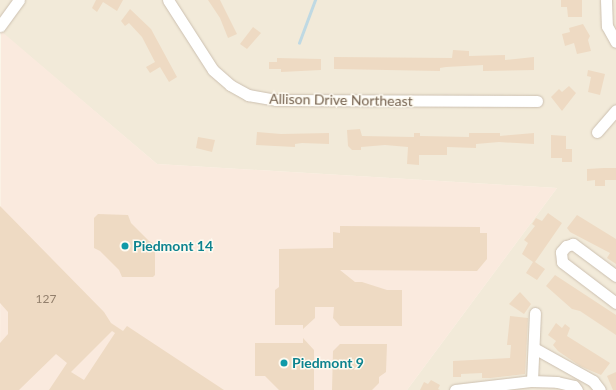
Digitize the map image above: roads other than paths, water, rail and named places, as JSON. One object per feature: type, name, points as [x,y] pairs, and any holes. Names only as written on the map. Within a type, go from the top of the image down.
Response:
[{"type":"street","points":[[0,26],[19,0]]},
{"type":"street","name":"Allison Drive Northeast","points":[[168,0],[213,70],[239,90],[263,99],[537,101]]},
{"type":"street","points":[[606,0],[608,26],[616,42]]},
{"type":"street","points":[[597,132],[616,110]]},
{"type":"street","points":[[616,276],[573,244],[566,246],[561,252],[562,262],[616,303]]},
{"type":"street","points":[[532,381],[535,313]]},
{"type":"street","points":[[534,348],[593,381],[600,390]]},
{"type":"street","points":[[455,390],[532,381],[557,382],[576,389],[582,375]]},
{"type":"waterway","points":[[299,43],[315,0]]},
{"type":"place","name":"Piedmont 14","points":[[125,246]]},
{"type":"place","name":"Piedmont 9","points":[[284,363]]}]
